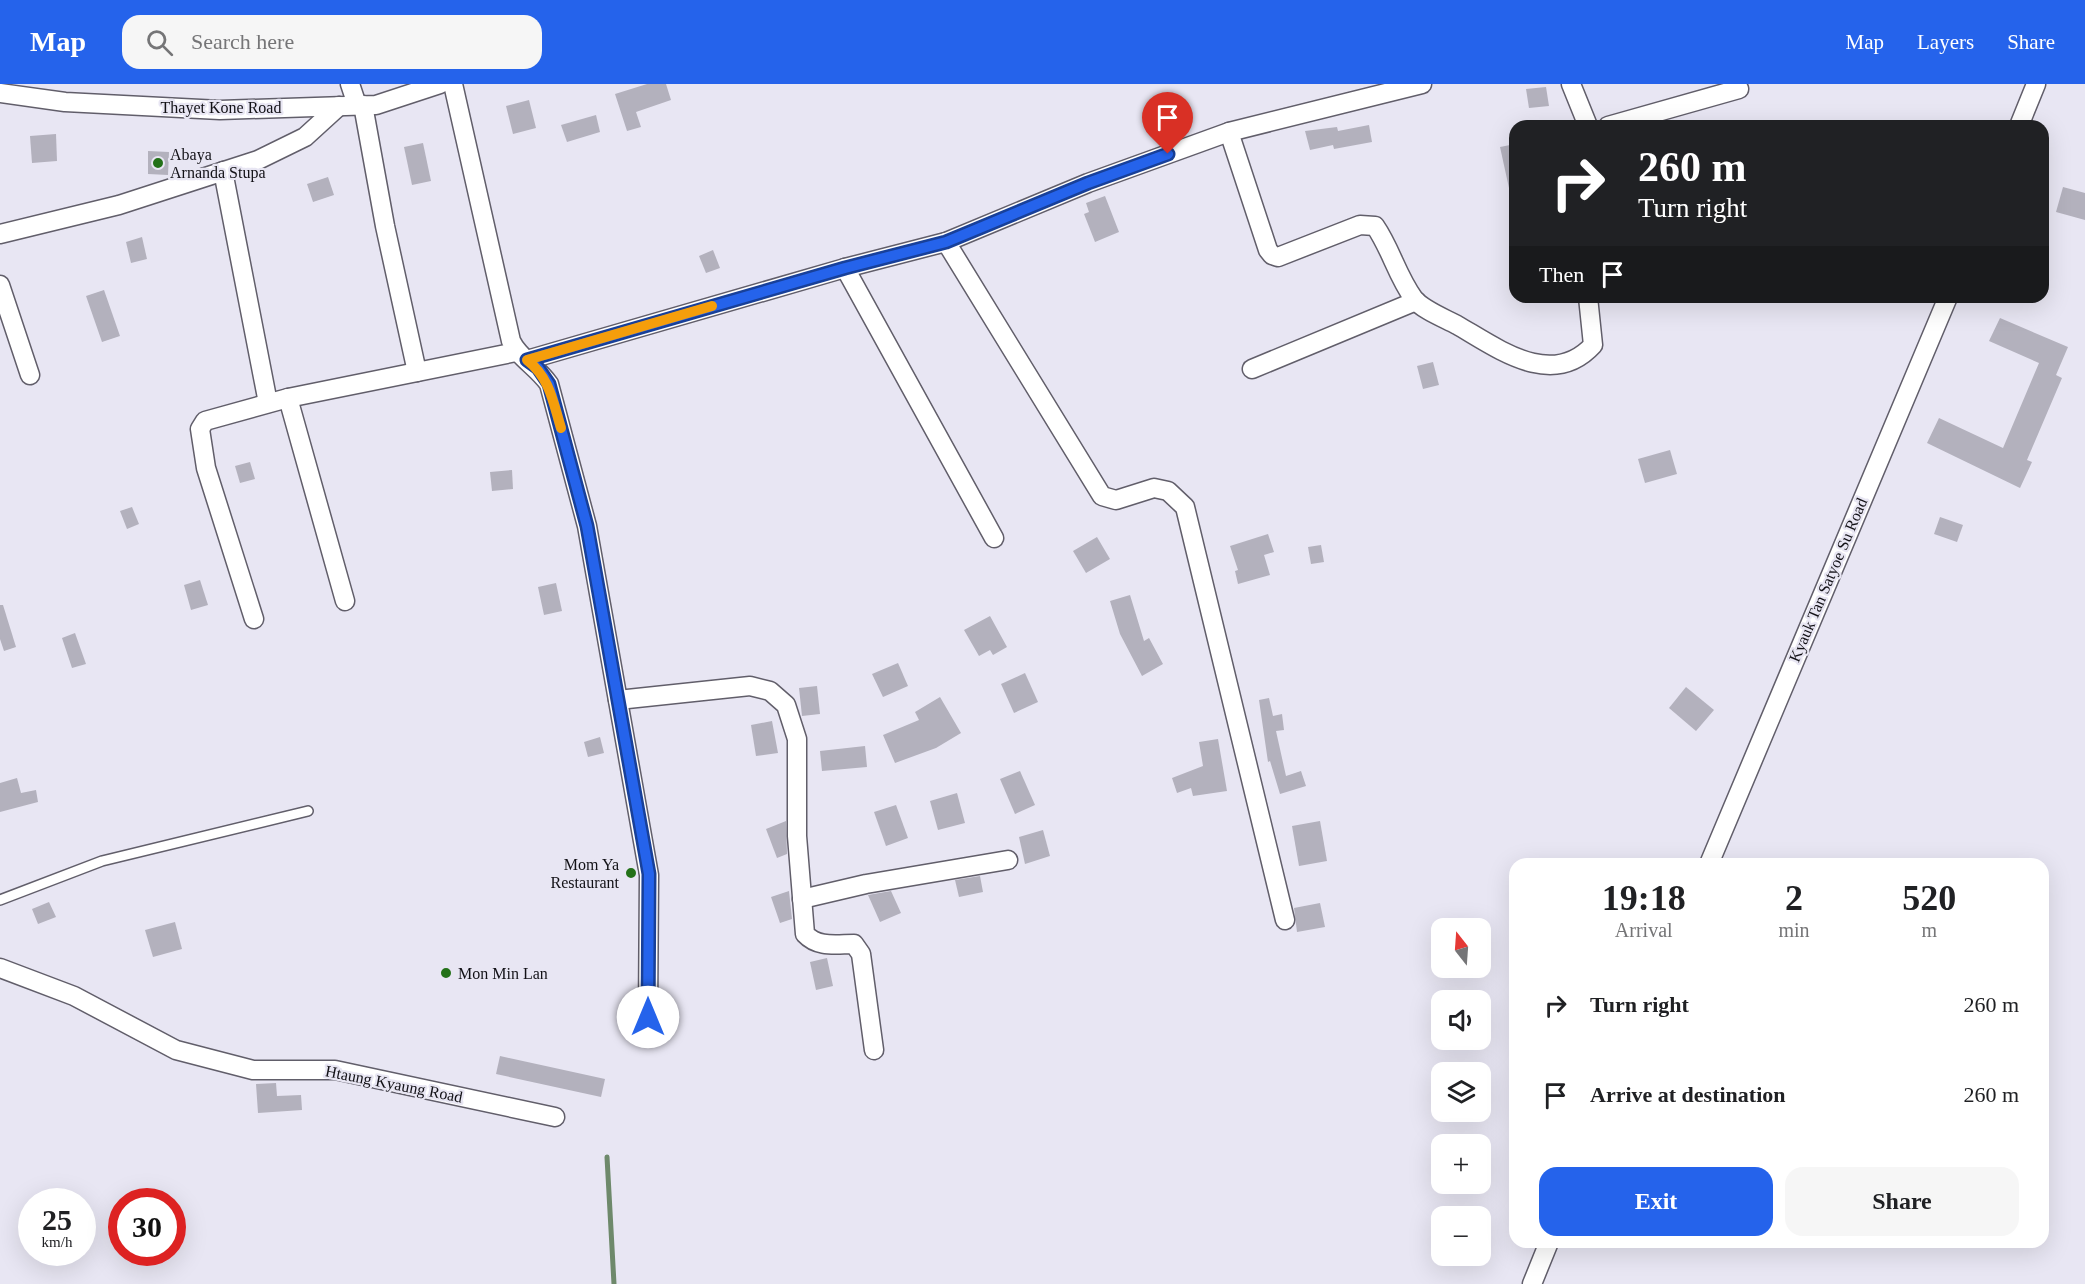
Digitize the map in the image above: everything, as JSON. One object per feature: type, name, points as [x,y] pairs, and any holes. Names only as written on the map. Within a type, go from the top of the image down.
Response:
[{"type":"street","points":[[350,84],[353,105],[385,226],[417,372]]},
{"type":"street","name":"Thayet Kone Road","points":[[0,93],[65,102],[220,110],[376,105],[440,84]]},
{"type":"street","points":[[453,84],[511,341],[522,356],[538,368],[549,384],[584,515],[649,874],[648,1017]]},
{"type":"street","points":[[254,619],[206,468],[200,429],[205,421],[216,416],[288,398],[417,372],[522,356],[946,242],[1088,183],[1228,132],[1422,84]]},
{"type":"street","points":[[1571,84],[1586,120]]},
{"type":"street","points":[[2021,120],[2036,84]]},
{"type":"street","points":[[1629,120],[1739,89]]},
{"type":"street","points":[[0,234],[119,205],[258,160],[305,137],[353,105]]},
{"type":"street","points":[[1228,132],[1268,250],[1272,255],[1278,257],[1368,224],[1375,226],[1382,236],[1400,278],[1416,302],[1517,360],[1548,366],[1583,356],[1593,345],[1589,303]]},
{"type":"street","points":[[223,171],[268,403]]},
{"type":"street","points":[[946,242],[1089,479],[1102,496],[1116,500],[1154,488],[1168,491],[1185,507],[1285,920]]},
{"type":"street","points":[[845,268],[994,538]]},
{"type":"street","points":[[0,285],[30,375]]},
{"type":"street","points":[[1252,369],[1416,302]]},
{"type":"street","name":"Kyauk Tan Satyoe Su Road","points":[[1712,858],[1945,303]]},
{"type":"street","points":[[288,398],[345,601]]},
{"type":"street","points":[[618,700],[750,686],[770,691],[786,705],[797,739],[797,836],[805,934],[812,941],[826,945],[854,944],[861,954],[874,1050]]},
{"type":"street","points":[[802,899],[866,884],[1008,860]]},
{"type":"street","name":"Htaung Kyaung Road","points":[[0,968],[74,996],[177,1050],[253,1070],[335,1070],[555,1117]]},
{"type":"street","points":[[1532,1284],[1547,1248]]},
{"type":"lane","points":[[0,900],[102,861],[308,811]]},
{"type":"building","points":[[647,84],[666,84],[671,100],[636,112],[641,127],[627,131],[615,94]]},
{"type":"building","points":[[1546,87],[1549,106],[1529,108],[1526,89]]},
{"type":"building","points":[[529,100],[536,128],[513,134],[506,106]]},
{"type":"building","points":[[596,115],[600,132],[567,142],[561,125]]},
{"type":"building","points":[[1369,125],[1372,142],[1334,149],[1333,145],[1310,150],[1305,131],[1337,127],[1338,131]]},
{"type":"building","points":[[56,134],[57,161],[32,163],[30,136]]},
{"type":"building","points":[[423,143],[431,181],[412,185],[404,147]]},
{"type":"building","points":[[1509,145],[1509,188],[1500,147]]},
{"type":"building","name":"Abaya Arnanda Stupa","points":[[148,151],[169,152],[168,175],[148,174]]},
{"type":"building","points":[[328,177],[334,195],[313,202],[307,184]]},
{"type":"building","points":[[2063,187],[2085,193],[2085,220],[2056,212]]},
{"type":"building","points":[[1105,196],[1119,232],[1095,242],[1084,214],[1089,212],[1086,203]]},
{"type":"building","points":[[142,237],[147,259],[131,263],[126,242]]},
{"type":"building","points":[[713,250],[720,268],[706,273],[699,256]]},
{"type":"building","points":[[104,290],[120,336],[102,342],[86,296]]},
{"type":"building","points":[[2000,318],[2068,347],[2056,375],[2062,378],[2027,460],[2032,462],[2020,488],[1927,443],[1939,418],[2003,448],[2039,363],[1989,341]]},
{"type":"building","points":[[1433,362],[1439,385],[1423,389],[1417,366]]},
{"type":"building","points":[[1670,450],[1677,474],[1645,483],[1638,459]]},
{"type":"building","points":[[250,462],[255,479],[240,483],[235,466]]},
{"type":"building","points":[[512,470],[513,489],[492,491],[490,472]]},
{"type":"building","points":[[132,507],[139,524],[127,529],[120,511]]},
{"type":"building","points":[[1940,517],[1963,525],[1957,542],[1934,534]]},
{"type":"building","points":[[1268,534],[1274,552],[1264,555],[1270,575],[1238,584],[1235,571],[1238,570],[1230,546]]},
{"type":"building","points":[[1097,537],[1110,559],[1086,573],[1073,551]]},
{"type":"building","points":[[1321,545],[1324,562],[1311,564],[1308,547]]},
{"type":"building","points":[[200,580],[208,605],[191,610],[184,585]]},
{"type":"building","points":[[556,583],[562,611],[544,615],[538,587]]},
{"type":"building","points":[[1130,595],[1144,641],[1149,638],[1163,664],[1142,676],[1120,634],[1110,601]]},
{"type":"building","points":[[0,605],[3,605],[16,647],[4,651],[0,639]]},
{"type":"building","points":[[990,616],[1007,647],[993,655],[990,650],[979,656],[964,630]]},
{"type":"building","points":[[75,633],[86,664],[72,668],[62,638]]},
{"type":"building","points":[[898,663],[908,686],[883,697],[872,674]]},
{"type":"building","points":[[1025,673],[1038,702],[1014,713],[1001,684]]},
{"type":"building","points":[[817,686],[820,714],[802,716],[799,688]]},
{"type":"building","points":[[1686,687],[1714,710],[1696,731],[1669,708]]},
{"type":"building","points":[[940,697],[961,733],[936,748],[895,763],[883,735],[919,720],[915,712]]},
{"type":"building","points":[[1269,698],[1273,716],[1282,714],[1284,730],[1276,731],[1286,776],[1301,771],[1306,786],[1280,794],[1270,761],[1268,762],[1259,700]]},
{"type":"building","points":[[772,721],[778,753],[756,756],[751,725]]},
{"type":"building","points":[[600,737],[604,753],[588,757],[584,742]]},
{"type":"building","points":[[1218,739],[1227,791],[1193,796],[1191,788],[1177,793],[1172,778],[1203,766],[1199,742]]},
{"type":"building","points":[[865,746],[867,767],[822,771],[820,751]]},
{"type":"building","points":[[1020,771],[1035,805],[1015,814],[1000,779]]},
{"type":"building","points":[[17,778],[21,793],[36,790],[38,802],[0,812],[0,783]]},
{"type":"building","points":[[957,793],[965,823],[938,830],[930,801]]},
{"type":"building","points":[[896,805],[908,838],[886,846],[874,812]]},
{"type":"building","points":[[786,821],[787,854],[777,858],[766,829]]},
{"type":"building","points":[[1320,821],[1327,861],[1299,866],[1292,826]]},
{"type":"building","points":[[1043,830],[1050,856],[1025,864],[1019,837]]},
{"type":"building","points":[[980,876],[983,892],[959,897],[955,880]]},
{"type":"building","points":[[789,891],[792,919],[780,923],[771,897]]},
{"type":"building","points":[[891,891],[901,913],[880,922],[868,895]]},
{"type":"building","points":[[49,902],[56,917],[38,924],[32,909]]},
{"type":"building","points":[[1320,903],[1325,927],[1297,932],[1294,908]]},
{"type":"building","points":[[175,922],[182,949],[153,957],[145,930]]},
{"type":"building","points":[[827,958],[833,986],[816,990],[810,962]]},
{"type":"building","points":[[500,1056],[605,1079],[601,1097],[496,1074]]},
{"type":"building","points":[[276,1083],[277,1096],[301,1095],[302,1110],[258,1113],[256,1084]]},
{"type":"waterway","points":[[607,1157],[614,1284]]},
{"type":"slow traffic","points":[[561,428],[549,384],[538,368],[527,360],[712,306]]},
{"type":"place","name":"Abaya Arnanda Stupa","points":[[158,163]]},
{"type":"place","name":"Mom Ya Restaurant","points":[[631,873]]},
{"type":"place","name":"Mon Min Lan","points":[[446,973]]},
{"type":"route","points":[[648,1017],[649,874],[587,526],[549,384],[538,368],[527,360],[845,268],[946,242],[1088,183],[1168,154]]}]
